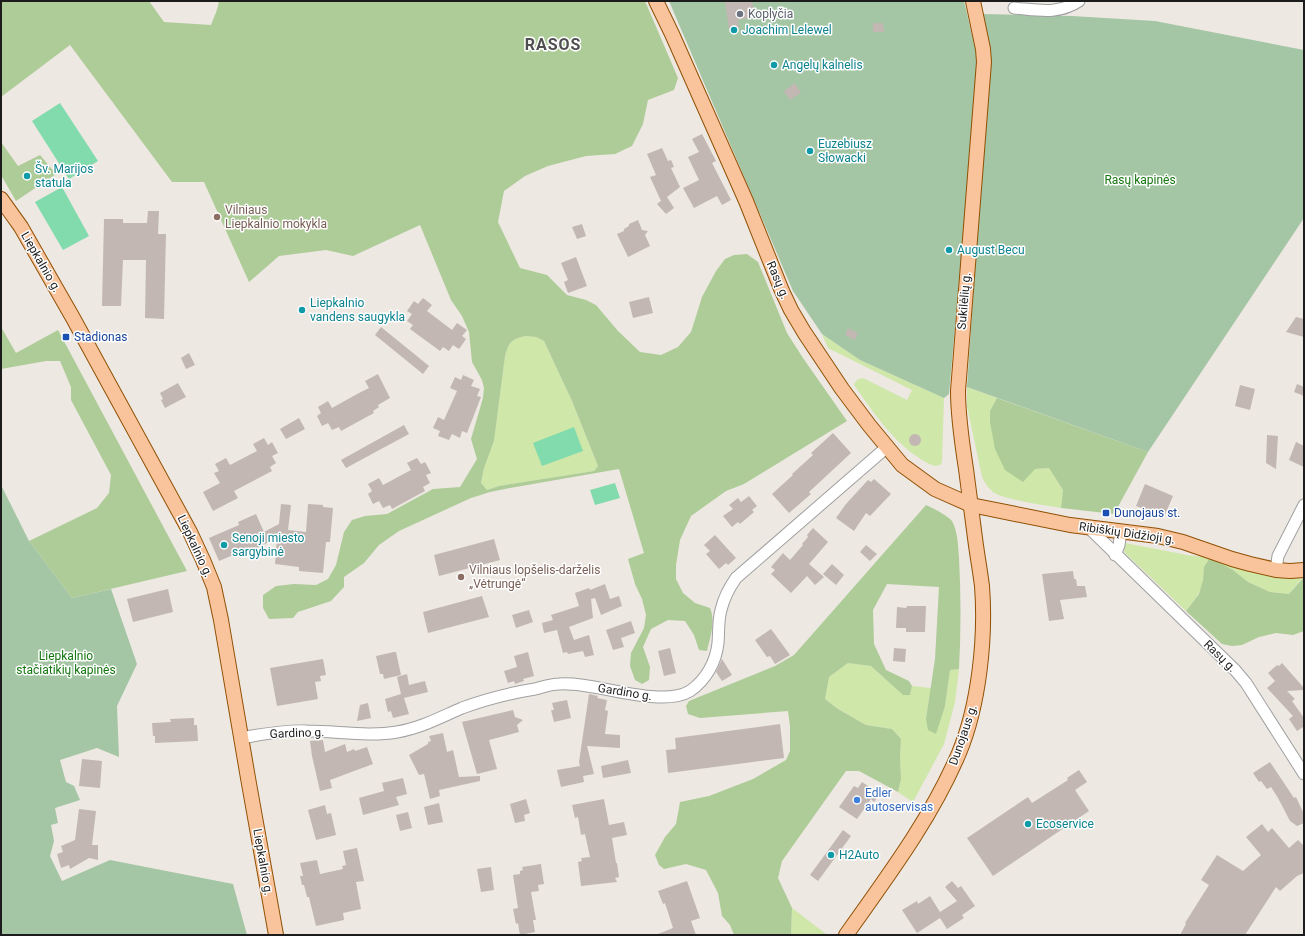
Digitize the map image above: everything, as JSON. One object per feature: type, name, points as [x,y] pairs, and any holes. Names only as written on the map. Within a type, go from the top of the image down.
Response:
[{"type":"main road","name":"Rasų g.","points":[[656,1],[743,194],[782,290],[791,310],[804,332],[842,389],[902,465],[935,489],[971,505]]},
{"type":"main road","name":"Sukilėlių g.","points":[[971,505],[959,427],[958,391],[984,62],[983,49],[973,1]]},
{"type":"main road","name":"Liepkalnio g.","points":[[1,199],[21,227],[74,318],[190,532],[214,587],[276,935]]},
{"type":"main road","name":"Ribiškių Didžioji g.","points":[[971,505],[1039,519],[1158,536],[1184,542],[1232,559],[1276,570],[1304,570]]},
{"type":"main road","name":"Dunojaus g.","points":[[846,935],[928,813],[959,753],[967,730],[976,695],[981,654],[982,624],[982,586],[971,505]]},
{"type":"street","points":[[1014,8],[1052,10],[1064,9],[1080,1]]},
{"type":"street","name":"Gardino g.","points":[[241,738],[274,732],[305,731],[377,734],[397,732],[416,728],[489,698],[558,684],[579,684],[650,697],[671,697],[689,691],[702,680],[712,666],[718,644],[721,611],[727,591],[736,578],[887,447]]},
{"type":"street","points":[[1276,570],[1278,556],[1304,506]]},
{"type":"street","name":"Rasų g.","points":[[1088,527],[1242,678],[1304,774]]},
{"type":"street","points":[[1115,555],[1119,545],[1121,531]]},
{"type":"green space","points":[[1,1],[149,1],[164,22],[211,25],[219,1],[645,1],[678,78],[674,90],[648,100],[643,124],[632,146],[615,154],[586,156],[548,166],[525,176],[504,191],[498,222],[520,268],[547,275],[567,295],[586,300],[596,305],[618,331],[640,352],[661,355],[678,347],[691,332],[702,297],[716,271],[725,259],[734,255],[747,254],[758,262],[787,333],[847,421],[744,484],[726,491],[691,516],[680,540],[676,565],[676,579],[683,593],[695,603],[710,608],[712,613],[712,624],[707,651],[699,650],[694,635],[685,621],[668,620],[651,629],[643,647],[650,667],[649,680],[642,684],[635,680],[630,666],[631,653],[644,628],[646,615],[628,559],[644,553],[619,469],[510,488],[471,498],[399,531],[379,545],[364,563],[344,577],[344,587],[331,601],[298,612],[293,618],[269,619],[263,608],[263,595],[276,586],[294,584],[316,585],[328,579],[336,565],[344,532],[352,520],[365,516],[387,514],[433,489],[460,487],[477,459],[471,439],[483,398],[484,388],[482,380],[472,362],[469,332],[462,316],[451,300],[420,225],[353,256],[326,250],[279,256],[249,282],[204,182],[172,182],[70,45],[1,97]],"holes":[[[526,336],[536,337],[544,341],[572,401],[598,466],[594,471],[499,486],[487,490],[481,483],[484,468],[494,441],[506,351],[509,344],[517,338]]]},
{"type":"green space","points":[[669,1],[964,1],[978,66],[949,394],[944,398],[860,360],[822,334],[793,291]]},
{"type":"green space","name":"Rasų kapinės","points":[[982,14],[1072,16],[1155,21],[1304,50],[1304,218],[1148,452],[967,387],[986,108],[991,61],[987,32]]},
{"type":"green space","points":[[60,103],[98,161],[69,179],[32,121]]},
{"type":"green space","points":[[1,142],[18,166],[40,155],[56,174],[16,201],[1,175]]},
{"type":"green space","points":[[62,187],[89,236],[63,250],[35,202]]},
{"type":"green space","points":[[1,327],[16,353],[58,330],[187,571],[72,598],[29,541],[97,508],[109,493],[111,475],[71,400],[71,387],[60,361],[46,361],[1,369]]},
{"type":"green space","points":[[822,334],[860,360],[944,398],[942,462],[940,465],[934,466],[921,459],[899,442],[889,432],[854,385],[857,380],[863,378],[907,400],[912,390],[828,348]]},
{"type":"green space","points":[[526,336],[536,337],[544,341],[572,401],[598,466],[594,471],[499,486],[487,490],[481,484],[484,468],[494,441],[505,356],[511,342],[517,338]]},
{"type":"green space","points":[[967,387],[997,398],[990,411],[1035,469],[1049,468],[1063,490],[1061,508],[998,495],[988,487],[982,477],[967,406]]},
{"type":"green space","points":[[997,398],[1148,452],[1114,514],[1061,508],[1063,490],[1049,468],[1035,469],[1023,482],[1005,470],[995,449],[990,422],[990,411]]},
{"type":"green space","points":[[574,427],[583,451],[542,466],[533,443]]},
{"type":"green space","points":[[615,483],[620,498],[595,505],[590,490]]},
{"type":"green space","name":"Liepkalnio stačiatikių kapinės","points":[[1,485],[29,541],[72,598],[111,589],[137,664],[117,706],[119,757],[97,748],[60,760],[66,782],[74,786],[80,800],[55,808],[58,823],[51,825],[54,841],[50,856],[62,881],[110,860],[233,884],[247,935],[1,935]]},
{"type":"green space","points":[[926,505],[952,521],[957,539],[960,572],[959,669],[950,670],[945,706],[936,734],[928,730],[926,719],[935,659],[939,587],[887,584],[873,610],[874,644],[886,670],[909,681],[912,686],[910,695],[903,695],[871,666],[848,663],[829,677],[825,699],[838,709],[866,725],[892,729],[901,739],[901,779],[898,792],[859,771],[846,771],[782,861],[778,878],[792,908],[791,935],[734,935],[730,925],[722,916],[718,893],[706,870],[686,864],[664,869],[659,865],[655,855],[665,837],[676,824],[680,802],[709,796],[753,779],[786,760],[790,751],[790,726],[788,711],[700,718],[688,714],[686,706],[689,701],[775,666],[794,655]]},
{"type":"green space","points":[[1125,543],[1210,558],[1269,575],[1303,577],[1289,594],[1270,592],[1248,582],[1233,570],[1204,567],[1203,581],[1200,591],[1186,611],[1125,553]]},
{"type":"green space","points":[[1210,558],[1233,570],[1248,582],[1270,592],[1289,594],[1304,577],[1304,631],[1293,635],[1276,633],[1259,637],[1242,645],[1232,646],[1222,644],[1186,611],[1199,594],[1203,580],[1204,567]]},
{"type":"green space","points":[[848,663],[871,666],[903,695],[910,694],[912,686],[931,688],[926,719],[945,706],[950,670],[959,669],[955,702],[944,744],[913,802],[898,792],[901,779],[901,739],[892,729],[866,725],[838,709],[825,699],[829,677]]},
{"type":"green space","points":[[792,908],[826,934],[791,935]]},
{"type":"building","name":"Koplyčia","points":[[752,1],[755,17],[738,20],[739,28],[729,29],[725,2]]},
{"type":"building","points":[[873,23],[883,23],[884,32],[873,32]]},
{"type":"building","points":[[795,83],[801,93],[790,100],[784,91]]},
{"type":"building","points":[[702,134],[716,161],[712,163],[731,200],[722,205],[717,196],[694,208],[683,188],[699,180],[688,157],[699,152],[692,139]]},
{"type":"building","points":[[662,148],[668,161],[671,160],[674,167],[671,168],[680,187],[667,197],[674,208],[666,214],[657,204],[661,201],[650,177],[656,175],[647,154]]},
{"type":"building","points":[[148,211],[159,211],[158,234],[166,234],[164,319],[145,318],[146,260],[123,260],[121,306],[102,306],[104,219],[123,219],[123,223],[147,223]]},
{"type":"building","points":[[638,220],[642,230],[648,231],[645,235],[650,246],[628,257],[617,234],[624,231],[629,224]]},
{"type":"building","points":[[582,224],[586,236],[577,239],[572,227]]},
{"type":"building","points":[[576,257],[587,286],[568,293],[564,282],[568,280],[561,263]]},
{"type":"building","points":[[649,297],[653,313],[633,318],[629,302]]},
{"type":"building","points":[[423,298],[432,305],[427,311],[452,330],[457,323],[467,330],[462,336],[466,339],[459,349],[453,345],[449,351],[443,347],[440,351],[410,329],[413,325],[407,321],[412,314],[407,311],[414,301],[418,304]]},
{"type":"building","points":[[1296,317],[1304,319],[1304,337],[1286,332]]},
{"type":"building","points":[[381,327],[429,366],[423,374],[375,335]]},
{"type":"building","points":[[848,328],[858,333],[855,340],[845,335]]},
{"type":"building","points":[[189,353],[195,365],[186,369],[181,358]]},
{"type":"building","points":[[378,374],[390,398],[378,405],[379,407],[373,411],[374,413],[341,431],[339,427],[332,430],[328,423],[322,426],[317,416],[321,413],[318,407],[328,401],[332,408],[369,388],[365,381]]},
{"type":"building","points":[[463,375],[474,380],[471,386],[480,389],[477,396],[481,397],[467,433],[462,431],[460,438],[452,434],[449,440],[438,436],[440,431],[433,428],[438,417],[444,420],[457,391],[450,388],[455,377],[461,380]]},
{"type":"building","points":[[178,383],[186,397],[165,408],[161,400],[163,399],[160,393]]},
{"type":"building","points":[[1297,384],[1304,387],[1304,396],[1294,392]]},
{"type":"building","points":[[1240,385],[1255,389],[1250,410],[1235,406]]},
{"type":"building","points":[[299,418],[305,429],[286,439],[280,429]]},
{"type":"building","points":[[404,425],[409,434],[346,468],[341,460]]},
{"type":"building","points":[[833,433],[851,453],[809,492],[811,494],[789,513],[772,494],[813,455],[811,453]]},
{"type":"building","points":[[917,434],[920,435],[920,445],[913,446],[910,445],[909,438],[910,435]]},
{"type":"building","points":[[1267,435],[1278,436],[1276,469],[1266,463]]},
{"type":"building","points":[[264,438],[268,445],[272,442],[278,453],[272,456],[276,463],[270,467],[272,471],[234,491],[238,498],[213,511],[203,492],[220,483],[214,473],[219,471],[215,464],[226,458],[230,465],[257,451],[253,444]]},
{"type":"building","points":[[1296,442],[1304,446],[1304,467],[1289,460]]},
{"type":"building","points":[[417,458],[421,464],[425,462],[431,473],[426,475],[430,483],[423,487],[425,491],[392,509],[390,505],[383,508],[379,501],[373,504],[368,494],[372,491],[368,484],[379,478],[383,485],[411,470],[407,463]]},
{"type":"building","points":[[874,479],[891,494],[870,516],[866,513],[854,531],[836,518],[846,504],[868,480],[871,482]]},
{"type":"building","points":[[1145,484],[1173,496],[1164,517],[1136,506]]},
{"type":"building","points":[[749,496],[757,506],[752,510],[754,512],[740,524],[738,522],[732,527],[723,516],[733,509],[729,505],[738,498],[741,502]]},
{"type":"building","points":[[281,504],[291,505],[288,530],[306,532],[308,504],[323,505],[323,507],[333,508],[330,542],[326,542],[323,573],[299,571],[299,567],[275,564],[277,538],[253,550],[252,547],[219,561],[209,538],[239,525],[238,522],[256,514],[264,532],[279,524]]},
{"type":"building","points":[[813,528],[828,542],[809,564],[824,577],[815,585],[807,576],[791,593],[771,574],[775,570],[771,567],[783,553],[790,560],[803,545],[802,544],[808,537],[807,535]]},
{"type":"building","points":[[715,535],[736,558],[728,565],[726,563],[719,569],[706,554],[710,551],[704,545]]},
{"type":"building","points":[[494,539],[500,560],[439,576],[434,555]]},
{"type":"building","points":[[866,545],[877,554],[870,561],[860,552]]},
{"type":"building","points":[[832,564],[844,575],[836,585],[823,574]]},
{"type":"building","points":[[1073,571],[1077,586],[1085,586],[1087,597],[1060,600],[1064,619],[1049,621],[1042,574]]},
{"type":"building","points":[[605,584],[610,599],[619,596],[622,606],[601,615],[595,598],[591,599],[593,618],[569,627],[574,640],[589,635],[594,655],[585,657],[583,651],[568,654],[567,652],[563,653],[557,630],[544,633],[542,623],[553,620],[551,615],[579,606],[575,593],[589,588],[590,590]]},
{"type":"building","points":[[168,589],[173,612],[133,622],[127,599]]},
{"type":"building","points":[[482,596],[489,617],[428,633],[423,612]]},
{"type":"building","points":[[907,606],[926,606],[925,632],[906,632],[906,628],[896,628],[897,607],[906,608]]},
{"type":"building","points":[[529,610],[533,622],[516,628],[512,615]]},
{"type":"building","points":[[631,621],[635,633],[621,638],[624,647],[613,650],[606,630]]},
{"type":"building","points":[[771,629],[790,655],[775,664],[770,656],[767,657],[755,640]]},
{"type":"building","points":[[670,648],[676,673],[664,676],[658,651]]},
{"type":"building","points":[[894,648],[906,649],[905,662],[893,661]]},
{"type":"building","points":[[396,652],[401,675],[384,679],[383,674],[380,674],[376,656]]},
{"type":"building","points":[[528,652],[534,676],[523,679],[524,681],[515,684],[514,681],[508,683],[504,671],[517,667],[514,656]]},
{"type":"building","points":[[323,659],[326,675],[320,676],[321,681],[315,682],[318,699],[277,706],[270,668]]},
{"type":"building","points":[[722,659],[732,675],[722,681],[716,672]]},
{"type":"building","points":[[1282,663],[1304,688],[1304,690],[1287,691],[1295,699],[1292,701],[1304,718],[1304,729],[1303,727],[1297,731],[1289,719],[1293,716],[1267,688],[1275,681],[1268,673],[1277,665],[1279,666]]},
{"type":"building","points":[[407,674],[409,685],[425,681],[428,692],[404,698],[409,714],[393,718],[391,711],[388,712],[385,699],[401,694],[397,677]]},
{"type":"building","points":[[589,694],[598,696],[597,698],[607,700],[605,710],[608,711],[605,734],[620,735],[620,748],[587,746],[594,774],[583,776],[584,782],[561,787],[557,770],[580,766],[579,762]]},
{"type":"building","points":[[567,700],[571,718],[554,722],[551,710],[554,710],[552,703]]},
{"type":"building","points":[[368,703],[371,718],[357,721],[360,705]]},
{"type":"building","points":[[513,710],[515,717],[523,720],[517,725],[519,732],[489,740],[497,769],[477,774],[462,722]]},
{"type":"building","points":[[194,718],[194,725],[197,725],[198,741],[155,743],[152,723],[171,722],[170,719]]},
{"type":"building","points":[[780,724],[784,758],[668,773],[666,750],[676,749],[675,738]]},
{"type":"building","points":[[443,733],[447,752],[453,750],[459,777],[480,776],[480,781],[439,790],[440,796],[430,799],[424,774],[419,775],[409,755],[428,744],[428,742],[431,741],[429,736]]},
{"type":"building","points":[[323,740],[325,752],[345,744],[347,752],[354,749],[355,751],[367,747],[373,764],[330,780],[332,788],[320,791],[310,741]]},
{"type":"building","points":[[82,759],[102,761],[100,788],[79,786]]},
{"type":"building","points":[[628,760],[631,773],[603,778],[601,766]]},
{"type":"building","points":[[1270,762],[1294,798],[1296,797],[1304,814],[1304,823],[1297,826],[1290,821],[1271,787],[1267,789],[1261,781],[1259,782],[1253,773]]},
{"type":"building","name":"Ecoservice","points":[[1079,770],[1087,782],[1075,790],[1089,811],[993,876],[967,838],[1028,797],[1032,803],[1068,780],[1067,778]]},
{"type":"building","points":[[403,778],[407,794],[396,797],[399,805],[363,815],[359,798],[384,791],[382,783]]},
{"type":"building","name":"Edler autoservisas","points":[[862,782],[880,794],[874,802],[871,799],[857,819],[839,807],[854,786],[858,788]]},
{"type":"building","points":[[526,799],[530,813],[524,815],[525,821],[515,823],[510,804]]},
{"type":"building","points":[[604,799],[609,825],[624,822],[627,835],[612,838],[619,877],[615,878],[617,882],[581,886],[578,862],[582,861],[581,858],[590,857],[585,834],[581,835],[578,817],[575,818],[572,805]]},
{"type":"building","points":[[439,803],[443,822],[428,825],[424,807]]},
{"type":"building","points":[[325,805],[327,814],[331,813],[336,835],[316,840],[308,810]]},
{"type":"building","points":[[79,809],[96,811],[92,845],[98,845],[98,860],[89,858],[70,869],[69,865],[61,868],[57,854],[63,852],[61,846],[75,840]]},
{"type":"building","points":[[408,812],[412,828],[400,831],[396,815]]},
{"type":"building","points":[[1262,824],[1268,832],[1272,828],[1289,848],[1298,840],[1304,846],[1304,873],[1297,876],[1280,891],[1276,887],[1245,935],[1180,935],[1186,924],[1185,923],[1209,885],[1201,880],[1217,855],[1243,871],[1261,855],[1246,837]]},
{"type":"building","name":"H2Auto","points":[[843,830],[851,836],[818,881],[810,875]]},
{"type":"building","points":[[357,848],[364,881],[356,882],[361,909],[343,913],[344,920],[316,926],[309,897],[307,897],[304,885],[302,885],[300,876],[303,876],[300,863],[317,860],[320,874],[343,869],[342,866],[346,865],[343,851]]},
{"type":"building","points":[[541,864],[544,884],[538,885],[539,891],[531,892],[536,920],[533,920],[535,932],[520,935],[513,909],[518,908],[513,875],[520,874],[520,871],[523,870],[522,867]]},
{"type":"building","points":[[491,867],[494,890],[481,892],[477,869]]},
{"type":"building","points":[[687,881],[700,918],[691,921],[696,935],[658,935],[673,928],[665,903],[663,904],[658,891]]},
{"type":"building","points":[[952,881],[958,888],[961,886],[975,906],[962,915],[964,918],[947,929],[940,918],[917,933],[902,910],[917,901],[918,904],[930,896],[940,912],[957,901],[945,887]]},
{"type":"place","name":"Koplyčia","points":[[740,14]]},
{"type":"place","name":"Joachim Lelewel","points":[[734,30]]},
{"type":"place","name":"Angelų kalnelis","points":[[774,65]]},
{"type":"place","name":"Euzebiusz Słowacki","points":[[810,151]]},
{"type":"place","name":"Šv. Marijos statula","points":[[27,176]]},
{"type":"place","name":"Vilniaus Liepkalnio mokykla","points":[[217,217]]},
{"type":"place","name":"August Becu","points":[[949,250]]},
{"type":"place","name":"Liepkalnio vandens saugykla","points":[[302,310]]},
{"type":"place","name":"Stadionas","points":[[66,337]]},
{"type":"place","name":"Dunojaus st.","points":[[1106,513]]},
{"type":"place","name":"Senoji miesto sargybinė","points":[[224,545]]},
{"type":"place","name":"Vilniaus lopšelis-darželis „Vėtrungė“","points":[[461,577]]},
{"type":"place","name":"Edler autoservisas","points":[[857,800]]},
{"type":"place","name":"Ecoservice","points":[[1028,824]]},
{"type":"place","name":"H2Auto","points":[[831,855]]},
{"type":"district","name":"RASOS","points":[[553,44]]}]
